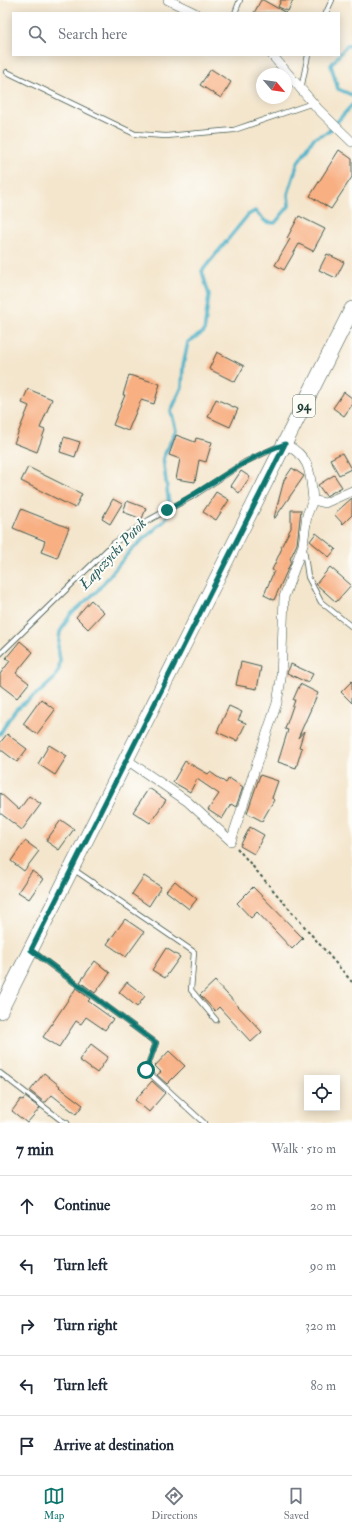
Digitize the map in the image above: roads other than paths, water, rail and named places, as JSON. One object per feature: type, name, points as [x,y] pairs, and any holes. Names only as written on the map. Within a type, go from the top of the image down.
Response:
[{"type":"main road","name":"94","points":[[0,1011],[352,309]]},
{"type":"street","points":[[168,0],[193,12]]},
{"type":"street","points":[[273,56],[313,103],[352,142]]},
{"type":"street","points":[[127,760],[187,801],[231,841],[277,703],[281,679],[284,598],[303,545],[307,515],[313,500],[310,468],[301,454],[285,444]]},
{"type":"street","points":[[313,500],[325,503],[352,492]]},
{"type":"lane","points":[[235,12],[240,0]]},
{"type":"lane","points":[[326,12],[332,0]]},
{"type":"lane","points":[[301,89],[308,56]]},
{"type":"lane","points":[[7,72],[135,134],[166,136],[234,130],[313,103]]},
{"type":"lane","points":[[0,654],[114,543],[245,462],[285,444]]},
{"type":"lane","points":[[303,545],[308,577],[321,602],[352,627]]},
{"type":"lane","points":[[72,868],[194,952],[192,990],[216,1020]]},
{"type":"lane","points":[[31,950],[156,1043],[146,1070],[204,1123]]},
{"type":"lane","points":[[0,1072],[61,1120],[67,1123]]},
{"type":"waterway","name":"Łapczycki Potok","points":[[340,54],[347,45],[352,47]]},
{"type":"waterway","name":"Łapczycki Potok","points":[[338,56],[331,65],[338,89],[352,95]]},
{"type":"waterway","name":"Łapczycki Potok","points":[[0,734],[16,709],[54,679],[59,669],[60,660],[58,647],[60,632],[70,615],[97,591],[131,550],[163,522],[170,512],[163,458],[176,430],[171,411],[182,387],[183,366],[188,342],[204,332],[209,295],[202,271],[248,215],[255,211],[266,222],[275,223],[289,206],[288,194],[298,162],[314,138],[328,132],[352,105]]}]
